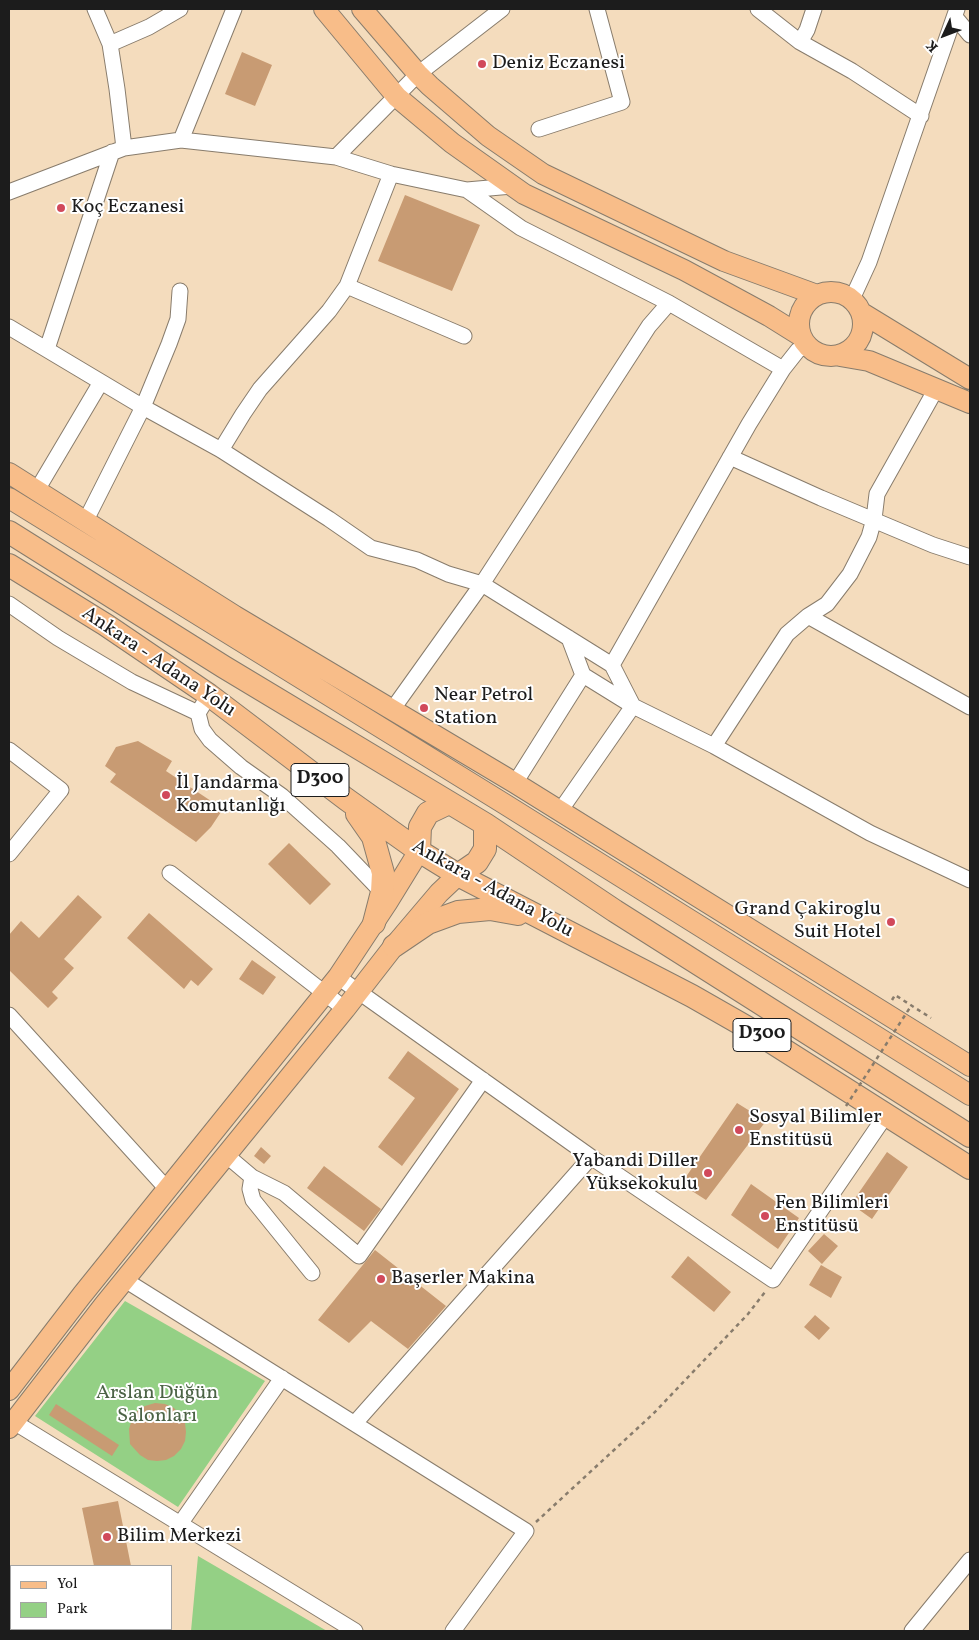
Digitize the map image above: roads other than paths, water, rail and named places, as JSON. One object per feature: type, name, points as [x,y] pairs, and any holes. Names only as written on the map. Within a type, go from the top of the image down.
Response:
[{"type":"highway","name":"Ankara - Adana Yolu","points":[[9,532],[224,667],[485,824],[694,961],[970,1136]]},
{"type":"highway","name":"Ankara - Adana Yolu","points":[[9,565],[106,626],[204,704],[346,799],[419,851],[458,875],[692,996],[762,1036],[970,1168]]},
{"type":"highway","points":[[346,799],[373,837],[383,873],[382,892],[374,923]]},
{"type":"highway","points":[[419,851],[420,827],[428,813],[449,803]]},
{"type":"highway","points":[[458,875],[477,862],[485,849],[485,824]]},
{"type":"highway","points":[[394,946],[428,923],[458,912],[490,909],[543,920]]},
{"type":"main road","points":[[324,9],[397,97],[452,143],[524,194],[684,270],[769,316],[804,341],[818,354],[869,361],[970,403]]},
{"type":"main road","points":[[362,9],[418,74],[488,136],[543,174],[724,261],[817,295],[834,292],[970,379]]},
{"type":"main road","points":[[804,341],[799,326],[800,316],[804,306],[817,295]]},
{"type":"main road","points":[[840,356],[854,348],[862,336],[864,324],[857,306]]},
{"type":"main road","points":[[9,473],[235,616],[515,783],[970,1066]]},
{"type":"main road","points":[[9,498],[503,803],[970,1095]]},
{"type":"main road","points":[[503,803],[515,783]]},
{"type":"main road","points":[[547,831],[560,812]]},
{"type":"main road","points":[[9,1390],[82,1295],[338,977],[419,851]]},
{"type":"main road","points":[[11,1425],[125,1280],[345,1010],[394,946],[439,893],[458,875]]},
{"type":"street","points":[[47,349],[118,150],[118,89],[110,44],[95,9]]},
{"type":"street","points":[[110,44],[149,27],[180,9]]},
{"type":"street","points":[[181,140],[234,9]]},
{"type":"street","points":[[336,156],[418,74],[502,9]]},
{"type":"street","points":[[539,129],[622,102],[596,9]]},
{"type":"street","points":[[758,9],[800,42],[852,71],[921,116]]},
{"type":"street","points":[[800,42],[807,30],[814,9]]},
{"type":"street","points":[[956,13],[970,35]]},
{"type":"street","points":[[857,306],[870,262],[956,13]]},
{"type":"street","points":[[9,192],[118,150],[181,140],[336,156],[391,174],[467,190],[512,186]]},
{"type":"street","points":[[221,450],[260,389],[329,311],[347,286],[391,174]]},
{"type":"street","points":[[467,190],[521,228],[669,303],[784,369]]},
{"type":"street","points":[[347,286],[464,336]]},
{"type":"street","points":[[85,522],[143,407],[175,330],[180,291]]},
{"type":"street","points":[[392,710],[482,584],[649,326],[669,303]]},
{"type":"street","points":[[9,327],[143,407],[221,450],[371,548],[417,560],[448,574],[482,584],[612,665],[633,706]]},
{"type":"street","points":[[612,665],[730,457],[784,369],[804,341]]},
{"type":"street","points":[[37,490],[101,382]]},
{"type":"street","points":[[714,746],[786,634],[808,616],[827,604],[850,574],[869,536],[874,519],[877,494],[936,389]]},
{"type":"street","points":[[730,457],[933,545],[970,557]]},
{"type":"street","points":[[9,604],[58,638],[132,682],[204,704],[202,729],[210,740],[241,767],[282,796],[338,846],[382,892]]},
{"type":"street","points":[[808,616],[970,707]]},
{"type":"street","points":[[569,638],[583,676],[633,706],[714,746],[870,832],[970,880]]},
{"type":"street","points":[[515,783],[583,676]]},
{"type":"street","points":[[560,812],[633,706]]},
{"type":"street","points":[[9,750],[61,790],[9,854]]},
{"type":"street","points":[[170,873],[345,1010]]},
{"type":"street","points":[[338,977],[592,1157],[773,1280],[886,1115]]},
{"type":"street","points":[[9,1015],[167,1189]]},
{"type":"street","points":[[226,1155],[252,1177],[284,1193],[359,1256],[483,1080]]},
{"type":"street","points":[[355,1423],[592,1157]]},
{"type":"street","points":[[252,1177],[250,1189],[253,1200],[312,1273]]},
{"type":"street","points":[[125,1280],[526,1531],[453,1631]]},
{"type":"street","points":[[180,1524],[282,1378]]},
{"type":"street","points":[[11,1425],[180,1524],[355,1631]]},
{"type":"street","points":[[912,1631],[970,1560]]},
{"type":"place","name":"Deniz Eczanesi","points":[[482,64]]},
{"type":"place","name":"Koç Eczanesi","points":[[61,208]]},
{"type":"place","name":"Near Petrol Station","points":[[424,708]]},
{"type":"place","name":"İl Jandarma Komutanlığı","points":[[166,795]]},
{"type":"place","name":"Grand Çakiroglu Suit Hotel","points":[[891,922]]},
{"type":"place","name":"Sosyal Bilimler Enstitüsü","points":[[739,1130]]},
{"type":"place","name":"Yabandi Diller Yüksekokulu","points":[[708,1173]]},
{"type":"place","name":"Fen Bilimleri Enstitüsü","points":[[765,1216]]},
{"type":"place","name":"Başerler Makina","points":[[381,1279]]},
{"type":"place","name":"Bilim Merkezi","points":[[107,1537]]},
{"type":"park label","name":"Arslan Düğün Salonları","points":[[157,1406]]}]
